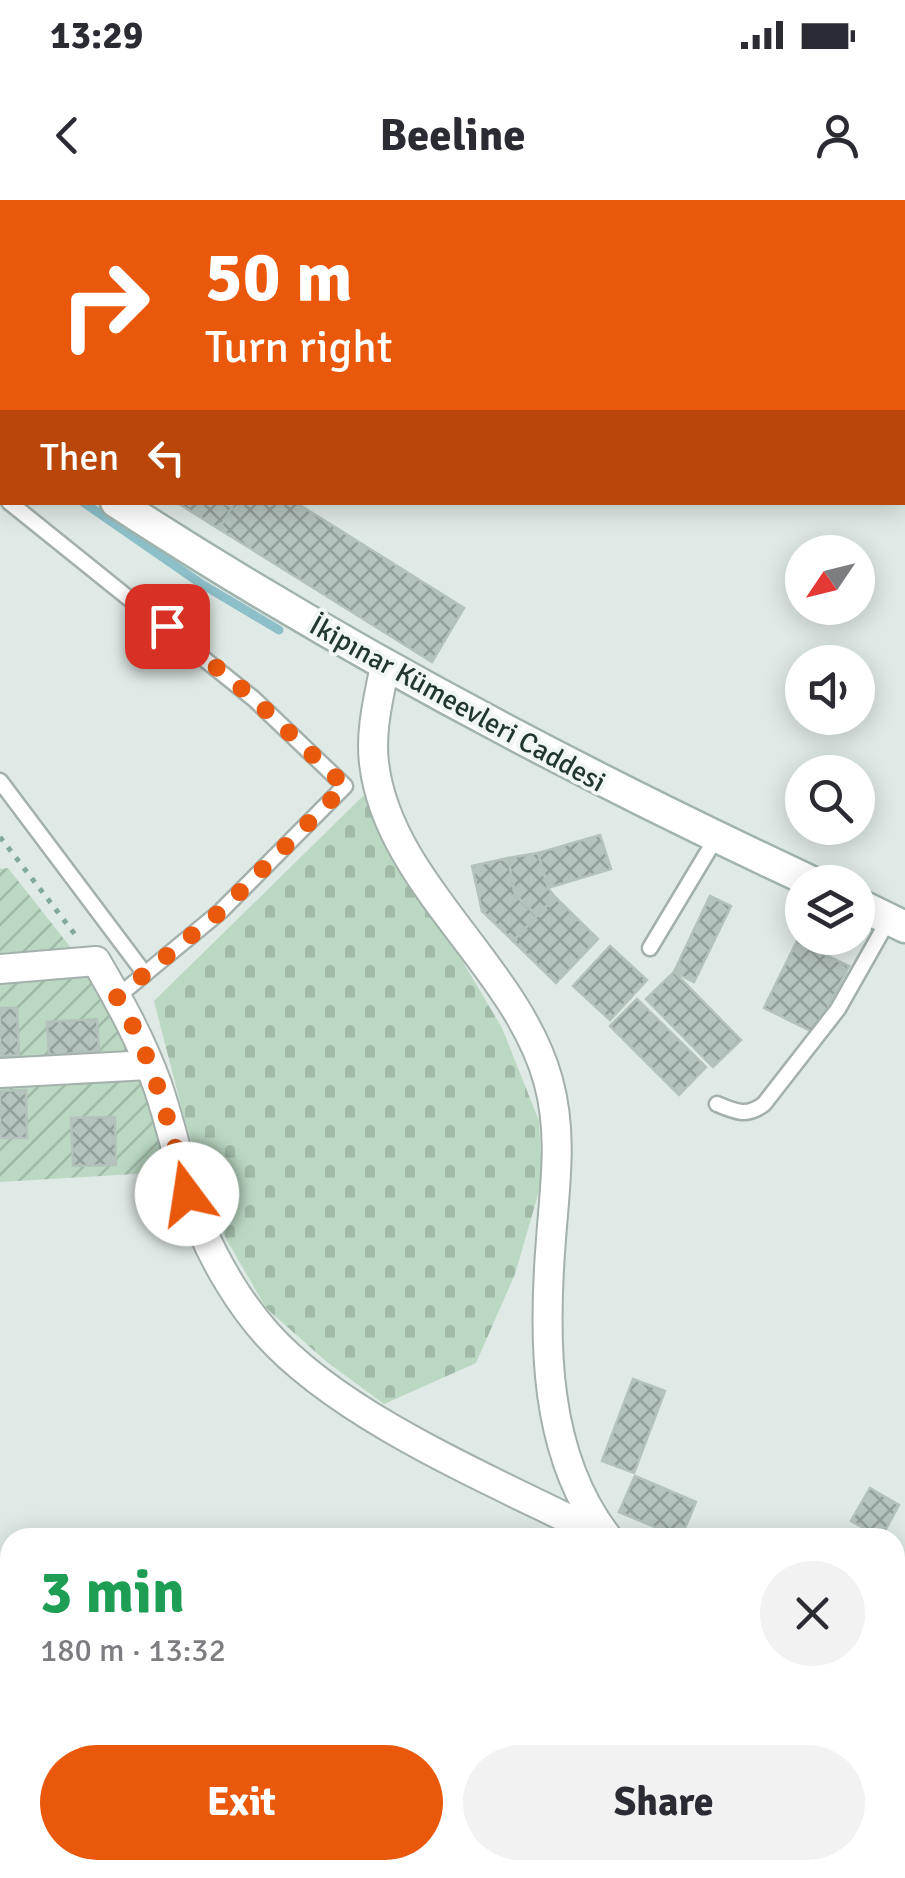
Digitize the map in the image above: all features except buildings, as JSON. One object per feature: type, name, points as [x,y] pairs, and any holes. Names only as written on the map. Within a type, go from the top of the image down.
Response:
[{"type":"street","name":"İkipınar Kümeevleri Caddesi","points":[[121,505],[385,665],[565,764],[785,870]]},
{"type":"street","points":[[385,665],[373,726],[374,763],[392,823],[428,884],[520,1016],[537,1047],[556,1110],[558,1140],[548,1272],[551,1386],[565,1458],[600,1528]]},
{"type":"street","points":[[0,969],[96,962],[132,1021],[149,1064],[168,1117],[187,1194],[204,1236],[245,1306],[300,1366],[348,1402],[416,1442],[587,1528]]},
{"type":"street","points":[[0,1073],[149,1064]]},
{"type":"lane","points":[[12,505],[254,699],[345,786],[221,911],[117,997]]},
{"type":"lane","points":[[0,780],[145,974]]},
{"type":"lane","points":[[650,948],[716,838]]},
{"type":"lane","points":[[717,1104],[738,1113],[753,1112],[764,1104],[838,1009],[897,923]]},
{"type":"path","points":[[0,837],[96,962]]},
{"type":"green space","points":[[364,795],[502,1028],[539,1121],[542,1181],[515,1274],[476,1363],[384,1404],[327,1362],[266,1308],[220,1228],[185,1121],[154,1001]]},
{"type":"green space","points":[[8,868],[101,986],[155,1110],[168,1172],[0,1182],[0,869]]},
{"type":"waterway","points":[[87,505],[200,583],[279,630]]},
{"type":"route","points":[[167,626],[254,699],[345,786],[221,911],[117,997],[132,1021],[156,1082],[187,1194]]}]
